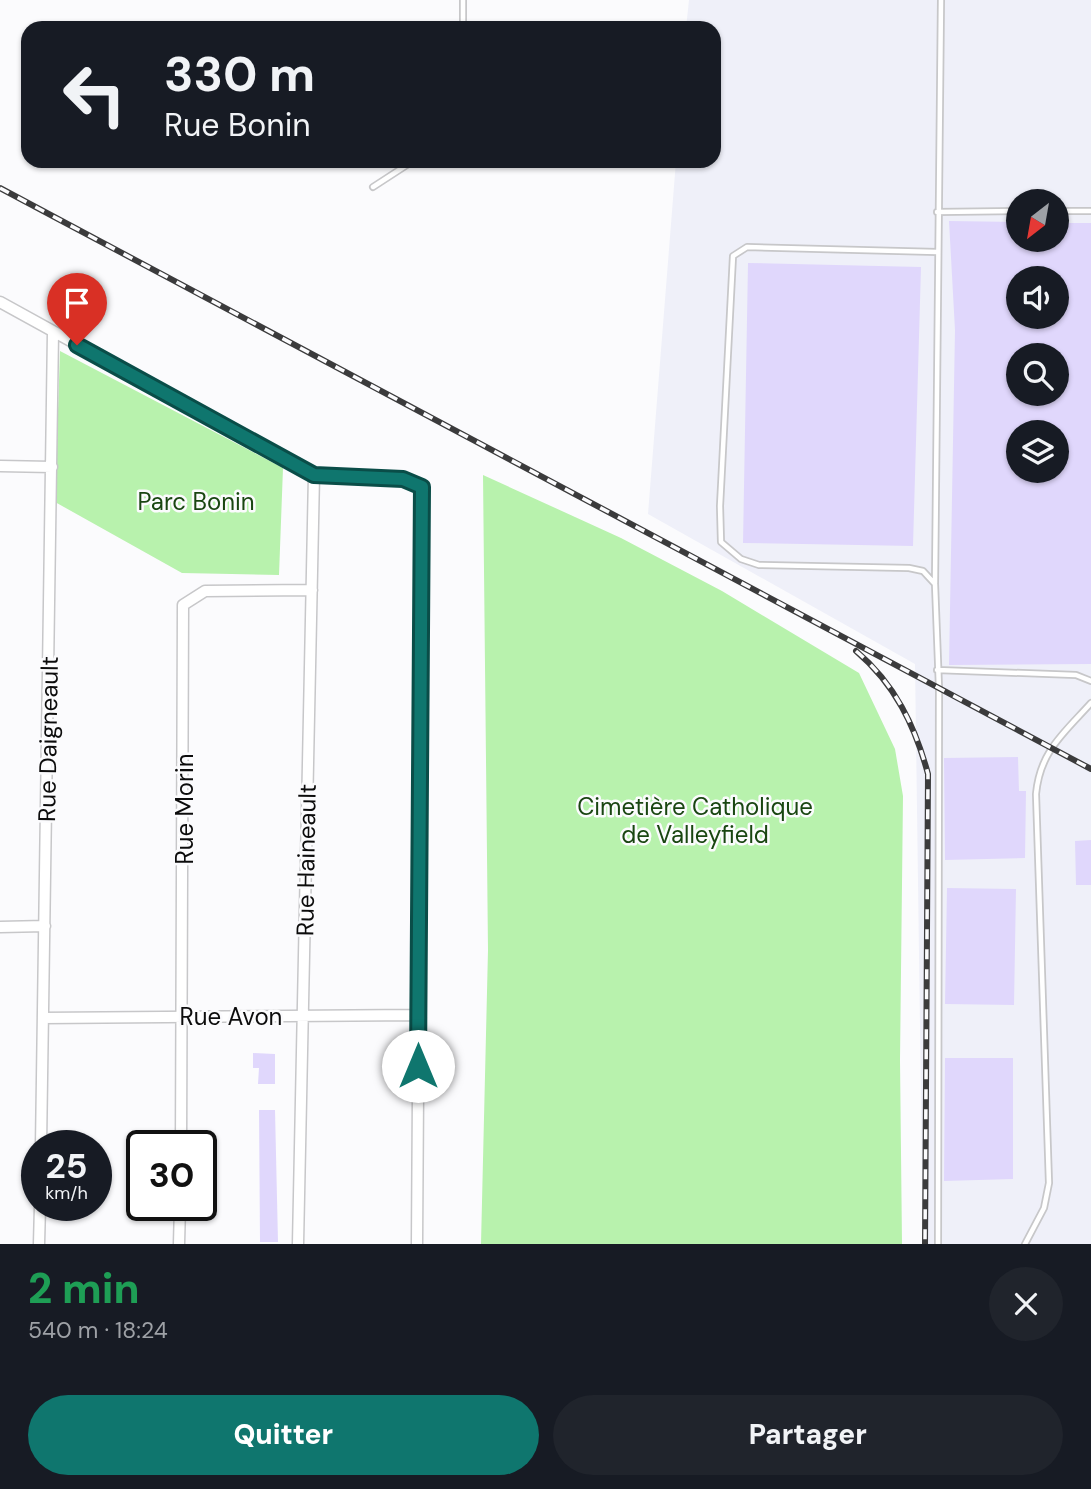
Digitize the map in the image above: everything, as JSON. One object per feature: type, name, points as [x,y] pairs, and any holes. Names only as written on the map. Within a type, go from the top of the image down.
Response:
[{"type":"street","points":[[0,302],[314,475],[403,479],[422,487],[417,1244]]},
{"type":"street","name":"Rue Daigneault","points":[[41,1130],[53,332]]},
{"type":"street","points":[[0,466],[52,467]]},
{"type":"street","name":"Rue Haineault","points":[[298,1244],[314,475]]},
{"type":"street","name":"Rue Morin","points":[[181,1130],[184,1017],[183,605],[205,590],[312,590]]},
{"type":"street","points":[[0,926],[45,926]]},
{"type":"street","name":"Rue Avon","points":[[43,1018],[418,1015]]},
{"type":"street","points":[[39,1244],[40,1221]]},
{"type":"street","points":[[179,1244],[180,1221]]},
{"type":"lane","points":[[463,0],[463,21]]},
{"type":"lane","points":[[938,1244],[937,670],[934,583],[942,0]]},
{"type":"lane","points":[[373,187],[402,168]]},
{"type":"lane","points":[[937,212],[1006,211]]},
{"type":"lane","points":[[1069,211],[1091,211]]},
{"type":"lane","points":[[934,583],[923,570],[909,568],[760,565],[741,559],[721,542],[720,506],[736,252],[747,247],[937,252]]},
{"type":"lane","points":[[937,670],[1076,675],[1091,681]]},
{"type":"lane","points":[[1025,1244],[1044,1208],[1049,1183],[1036,794],[1038,772],[1051,748],[1089,705]]},
{"type":"shaded area","points":[[689,0],[1091,0],[1091,1244],[923,1244],[915,664],[648,514],[675,168],[721,168],[721,21],[687,21]]},
{"type":"green space","name":"Parc Bonin","points":[[60,351],[283,468],[279,575],[182,573],[55,502]]},
{"type":"green space","name":"Cimetière Catholique de Valleyfield","points":[[483,475],[621,538],[722,591],[859,673],[895,749],[903,796],[900,1060],[902,1244],[481,1244],[488,950]]},
{"type":"building","points":[[949,221],[1006,222],[1006,252],[1069,252],[1069,223],[1091,223],[1091,664],[949,665],[955,330]]},
{"type":"building","points":[[748,263],[921,267],[913,546],[743,543]]},
{"type":"building","points":[[1018,757],[1019,791],[1026,791],[1025,858],[945,860],[944,758]]},
{"type":"building","points":[[1091,840],[1091,885],[1076,885],[1075,841]]},
{"type":"building","points":[[947,888],[1016,889],[1014,1005],[945,1004]]},
{"type":"building","points":[[253,1053],[275,1054],[275,1084],[258,1084],[259,1068],[253,1068]]},
{"type":"building","points":[[945,1058],[1013,1058],[1013,1179],[944,1181]]},
{"type":"building","points":[[259,1110],[275,1110],[278,1242],[260,1242]]},
{"type":"railway","points":[[0,188],[1091,769]]},
{"type":"railway","points":[[856,651],[882,677],[902,707],[917,739],[928,774],[925,1244]]},
{"type":"route","points":[[77,345],[314,475],[403,479],[422,487],[418,1066]]}]
